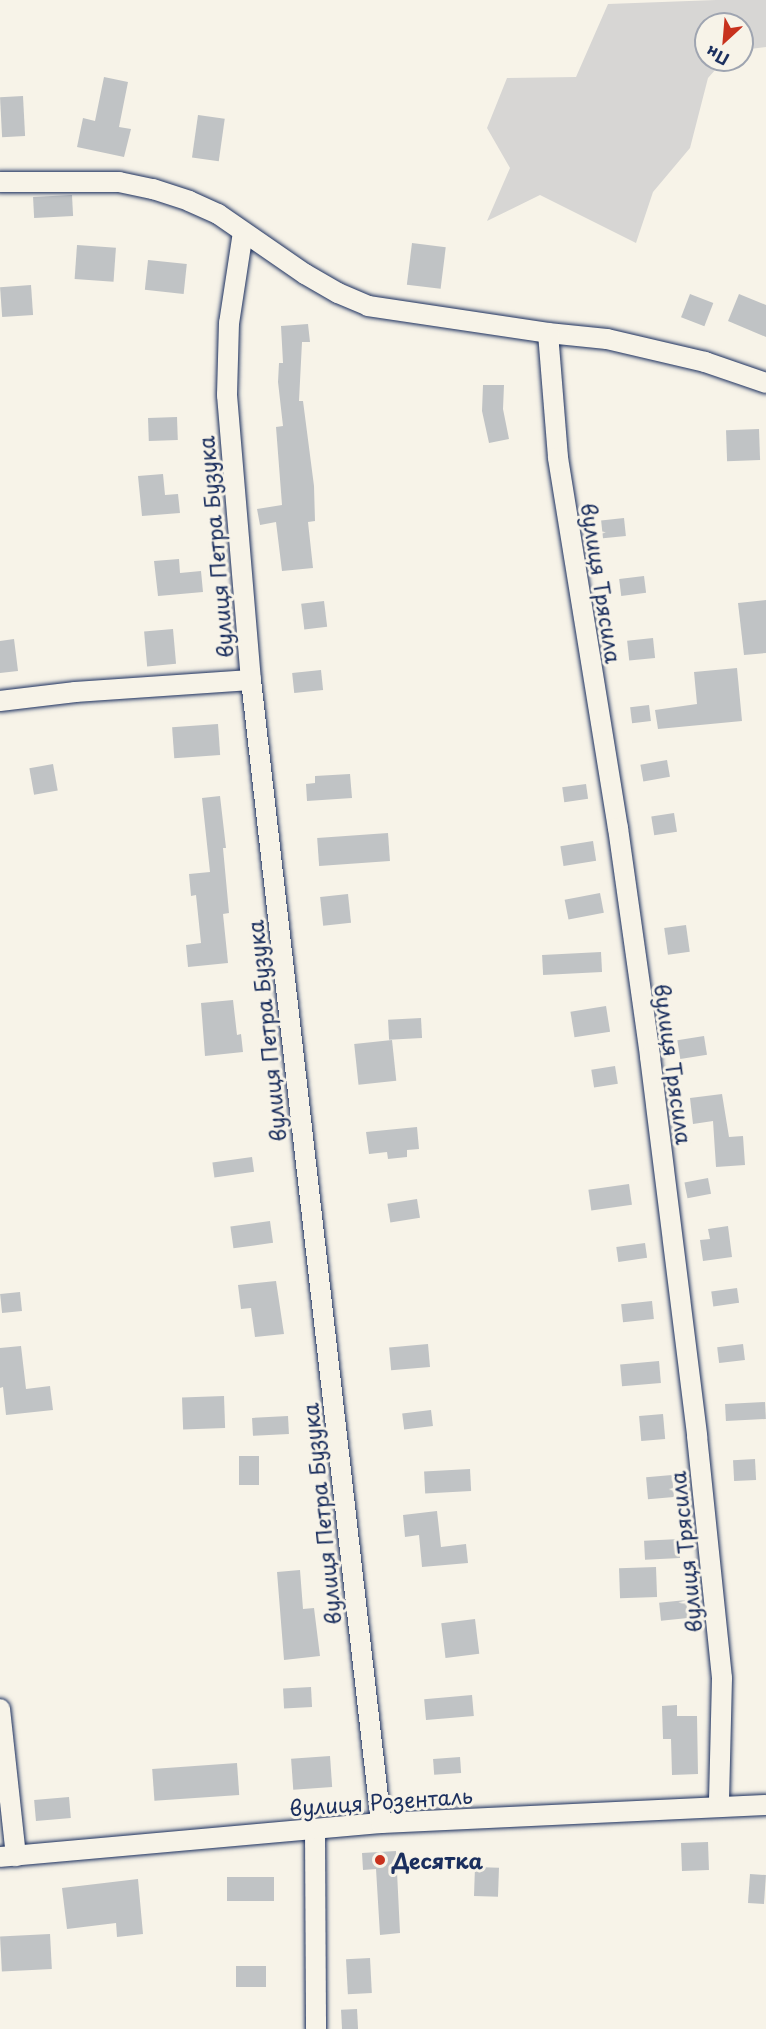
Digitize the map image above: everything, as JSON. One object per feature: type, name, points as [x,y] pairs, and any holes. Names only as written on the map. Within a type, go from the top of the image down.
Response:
[{"type":"street","points":[[0,182],[118,182],[130,185],[189,201],[218,214],[338,293],[368,306],[548,333],[607,339],[662,351],[734,371],[766,383]]},
{"type":"street","name":"вулиця Петра Бузука","points":[[243,232],[229,323],[227,395],[250,680],[381,1823]]},
{"type":"street","name":"вулиця Трясила","points":[[548,333],[558,458],[632,931],[697,1436],[722,1678],[719,1805]]},
{"type":"street","points":[[0,701],[250,680]]},
{"type":"street","points":[[0,1709],[8,1856]]},
{"type":"street","name":"вулиця Розенталь","points":[[8,1856],[381,1823],[719,1805],[766,1805]]},
{"type":"street","points":[[315,1829],[316,2029]]},
{"type":"shaded area","points":[[766,0],[766,47],[754,48],[754,12],[694,12],[694,72],[713,72],[708,78],[690,148],[653,192],[636,243],[540,195],[487,221],[510,168],[487,128],[507,78],[576,77],[608,4]]},
{"type":"building","points":[[104,77],[128,82],[119,127],[131,129],[124,157],[77,147],[83,118],[95,121]]},
{"type":"building","points":[[23,96],[25,136],[2,137],[0,97]]},
{"type":"building","points":[[198,115],[225,119],[219,161],[192,158]]},
{"type":"building","points":[[72,195],[73,216],[34,218],[33,197]]},
{"type":"building","points":[[412,243],[446,247],[441,289],[407,285]]},
{"type":"building","points":[[77,245],[116,248],[114,282],[75,279]]},
{"type":"building","points":[[148,260],[187,264],[184,294],[145,290]]},
{"type":"building","points":[[31,285],[33,315],[2,317],[0,287]]},
{"type":"building","points":[[690,294],[713,303],[704,326],[681,317]]},
{"type":"building","points":[[739,294],[766,305],[766,337],[728,321]]},
{"type":"building","points":[[308,324],[310,342],[302,342],[299,401],[303,401],[314,486],[315,521],[308,522],[313,568],[282,571],[276,522],[260,525],[257,509],[282,505],[276,427],[283,426],[278,382],[279,363],[283,363],[281,326]]},
{"type":"building","points":[[483,385],[504,385],[503,409],[509,439],[489,443],[482,411]]},
{"type":"building","points":[[177,417],[178,440],[149,441],[148,418]]},
{"type":"building","points":[[759,429],[760,460],[727,461],[726,430]]},
{"type":"building","points":[[163,474],[165,495],[178,494],[180,513],[142,516],[138,476]]},
{"type":"building","points":[[624,518],[626,536],[603,538],[601,520]]},
{"type":"building","points":[[179,559],[180,573],[201,571],[203,592],[158,596],[154,561]]},
{"type":"building","points":[[644,576],[646,593],[621,596],[619,579]]},
{"type":"building","points":[[766,600],[766,653],[744,655],[738,603]]},
{"type":"building","points":[[324,601],[327,627],[304,630],[301,604]]},
{"type":"building","points":[[173,629],[176,664],[147,666],[144,632]]},
{"type":"building","points":[[653,638],[655,658],[629,661],[627,641]]},
{"type":"building","points":[[14,639],[18,671],[0,673],[0,641]]},
{"type":"building","points":[[737,668],[742,721],[658,729],[655,710],[697,704],[694,672]]},
{"type":"building","points":[[321,670],[323,690],[294,693],[292,673]]},
{"type":"building","points":[[649,705],[651,721],[632,723],[630,707]]},
{"type":"building","points":[[218,724],[220,755],[174,758],[172,727]]},
{"type":"building","points":[[667,760],[670,777],[643,781],[640,765]]},
{"type":"building","points":[[53,764],[58,791],[34,795],[29,768]]},
{"type":"building","points":[[350,774],[352,798],[307,801],[306,784],[315,783],[315,776]]},
{"type":"building","points":[[586,784],[588,799],[564,802],[562,787]]},
{"type":"building","points":[[220,796],[226,848],[223,848],[229,913],[223,914],[228,963],[188,967],[186,945],[201,943],[196,895],[191,896],[189,874],[210,872],[202,798]]},
{"type":"building","points":[[674,813],[677,832],[654,835],[651,817]]},
{"type":"building","points":[[388,833],[390,861],[319,866],[317,838]]},
{"type":"building","points":[[593,841],[596,861],[564,866],[560,846]]},
{"type":"building","points":[[600,893],[604,913],[568,920],[565,900]]},
{"type":"building","points":[[348,894],[351,923],[323,926],[320,897]]},
{"type":"building","points":[[686,925],[690,952],[668,955],[664,928]]},
{"type":"building","points":[[601,952],[602,972],[543,975],[542,955]]},
{"type":"building","points":[[233,1000],[237,1035],[241,1034],[243,1052],[205,1056],[201,1003]]},
{"type":"building","points":[[606,1006],[610,1032],[575,1037],[570,1012]]},
{"type":"building","points":[[421,1018],[422,1038],[389,1040],[388,1020]]},
{"type":"building","points":[[704,1036],[707,1055],[680,1059],[677,1040]]},
{"type":"building","points":[[392,1040],[396,1081],[358,1085],[354,1044]]},
{"type":"building","points":[[615,1066],[618,1084],[594,1088],[591,1070]]},
{"type":"building","points":[[722,1094],[729,1137],[743,1136],[745,1165],[716,1167],[713,1121],[693,1124],[690,1098]]},
{"type":"building","points":[[417,1127],[419,1149],[407,1150],[407,1157],[388,1159],[387,1152],[369,1154],[366,1132]]},
{"type":"building","points":[[252,1157],[254,1172],[214,1177],[212,1163]]},
{"type":"building","points":[[708,1178],[711,1194],[687,1198],[684,1183]]},
{"type":"building","points":[[629,1184],[632,1205],[591,1211],[588,1190]]},
{"type":"building","points":[[417,1199],[420,1218],[390,1222],[387,1204]]},
{"type":"building","points":[[270,1221],[273,1243],[233,1248],[230,1227]]},
{"type":"building","points":[[728,1226],[732,1257],[703,1261],[700,1240],[710,1239],[708,1229]]},
{"type":"building","points":[[645,1243],[647,1258],[618,1262],[616,1247]]},
{"type":"building","points":[[276,1281],[284,1334],[255,1337],[251,1308],[241,1309],[238,1285]]},
{"type":"building","points":[[737,1288],[739,1303],[713,1306],[711,1292]]},
{"type":"building","points":[[20,1292],[22,1311],[2,1313],[0,1294]]},
{"type":"building","points":[[652,1301],[654,1319],[623,1322],[621,1304]]},
{"type":"building","points":[[428,1344],[430,1367],[391,1370],[389,1347]]},
{"type":"building","points":[[743,1344],[745,1360],[719,1363],[717,1347]]},
{"type":"building","points":[[21,1346],[26,1389],[50,1386],[53,1410],[6,1415],[3,1387],[0,1388],[0,1348]]},
{"type":"building","points":[[659,1361],[661,1383],[622,1386],[620,1364]]},
{"type":"building","points":[[224,1396],[225,1428],[183,1429],[182,1397]]},
{"type":"building","points":[[765,1402],[766,1419],[726,1421],[725,1404]]},
{"type":"building","points":[[431,1410],[433,1426],[404,1429],[402,1414]]},
{"type":"building","points":[[663,1414],[665,1439],[641,1441],[639,1416]]},
{"type":"building","points":[[288,1416],[289,1434],[253,1436],[252,1418]]},
{"type":"building","points":[[239,1456],[259,1456],[259,1485],[239,1485]]},
{"type":"building","points":[[755,1459],[756,1480],[734,1481],[733,1460]]},
{"type":"building","points":[[470,1469],[471,1491],[425,1493],[424,1471]]},
{"type":"building","points":[[672,1475],[674,1497],[648,1499],[646,1477]]},
{"type":"building","points":[[437,1511],[441,1547],[466,1544],[468,1563],[422,1567],[419,1535],[405,1537],[403,1515]]},
{"type":"building","points":[[679,1539],[680,1558],[645,1560],[644,1541]]},
{"type":"building","points":[[656,1567],[657,1597],[620,1598],[619,1568]]},
{"type":"building","points":[[300,1570],[303,1609],[314,1608],[320,1656],[284,1660],[277,1572]]},
{"type":"building","points":[[686,1600],[688,1618],[661,1621],[659,1603]]},
{"type":"building","points":[[475,1619],[479,1654],[446,1658],[441,1623]]},
{"type":"building","points":[[311,1687],[312,1707],[284,1708],[283,1688]]},
{"type":"building","points":[[472,1695],[474,1716],[426,1720],[424,1699]]},
{"type":"building","points":[[677,1705],[677,1716],[697,1716],[698,1774],[672,1775],[671,1739],[663,1739],[662,1706]]},
{"type":"building","points":[[330,1756],[332,1787],[293,1790],[291,1759]]},
{"type":"building","points":[[460,1757],[461,1773],[434,1775],[433,1759]]},
{"type":"building","points":[[237,1763],[239,1795],[154,1801],[152,1769]]},
{"type":"building","points":[[69,1797],[71,1818],[36,1821],[34,1800]]},
{"type":"building","points":[[708,1842],[709,1870],[682,1871],[681,1843]]},
{"type":"building","points":[[396,1851],[400,1933],[380,1935],[376,1869],[363,1870],[362,1853]]},
{"type":"building","points":[[475,1867],[499,1868],[498,1897],[474,1896]]},
{"type":"building","points":[[750,1874],[766,1875],[764,1904],[748,1903]]},
{"type":"building","points":[[227,1877],[274,1877],[274,1901],[227,1901]]},
{"type":"building","points":[[138,1879],[143,1934],[117,1937],[116,1923],[67,1929],[62,1888]]},
{"type":"building","points":[[50,1934],[52,1969],[2,1972],[0,1937]]},
{"type":"building","points":[[370,1958],[372,1993],[348,1994],[346,1959]]},
{"type":"building","points":[[236,1966],[266,1966],[266,1987],[236,1987]]},
{"type":"building","points":[[357,2009],[358,2029],[342,2029],[341,2010]]},
{"type":"place","name":"Десятка","points":[[380,1860]]}]
